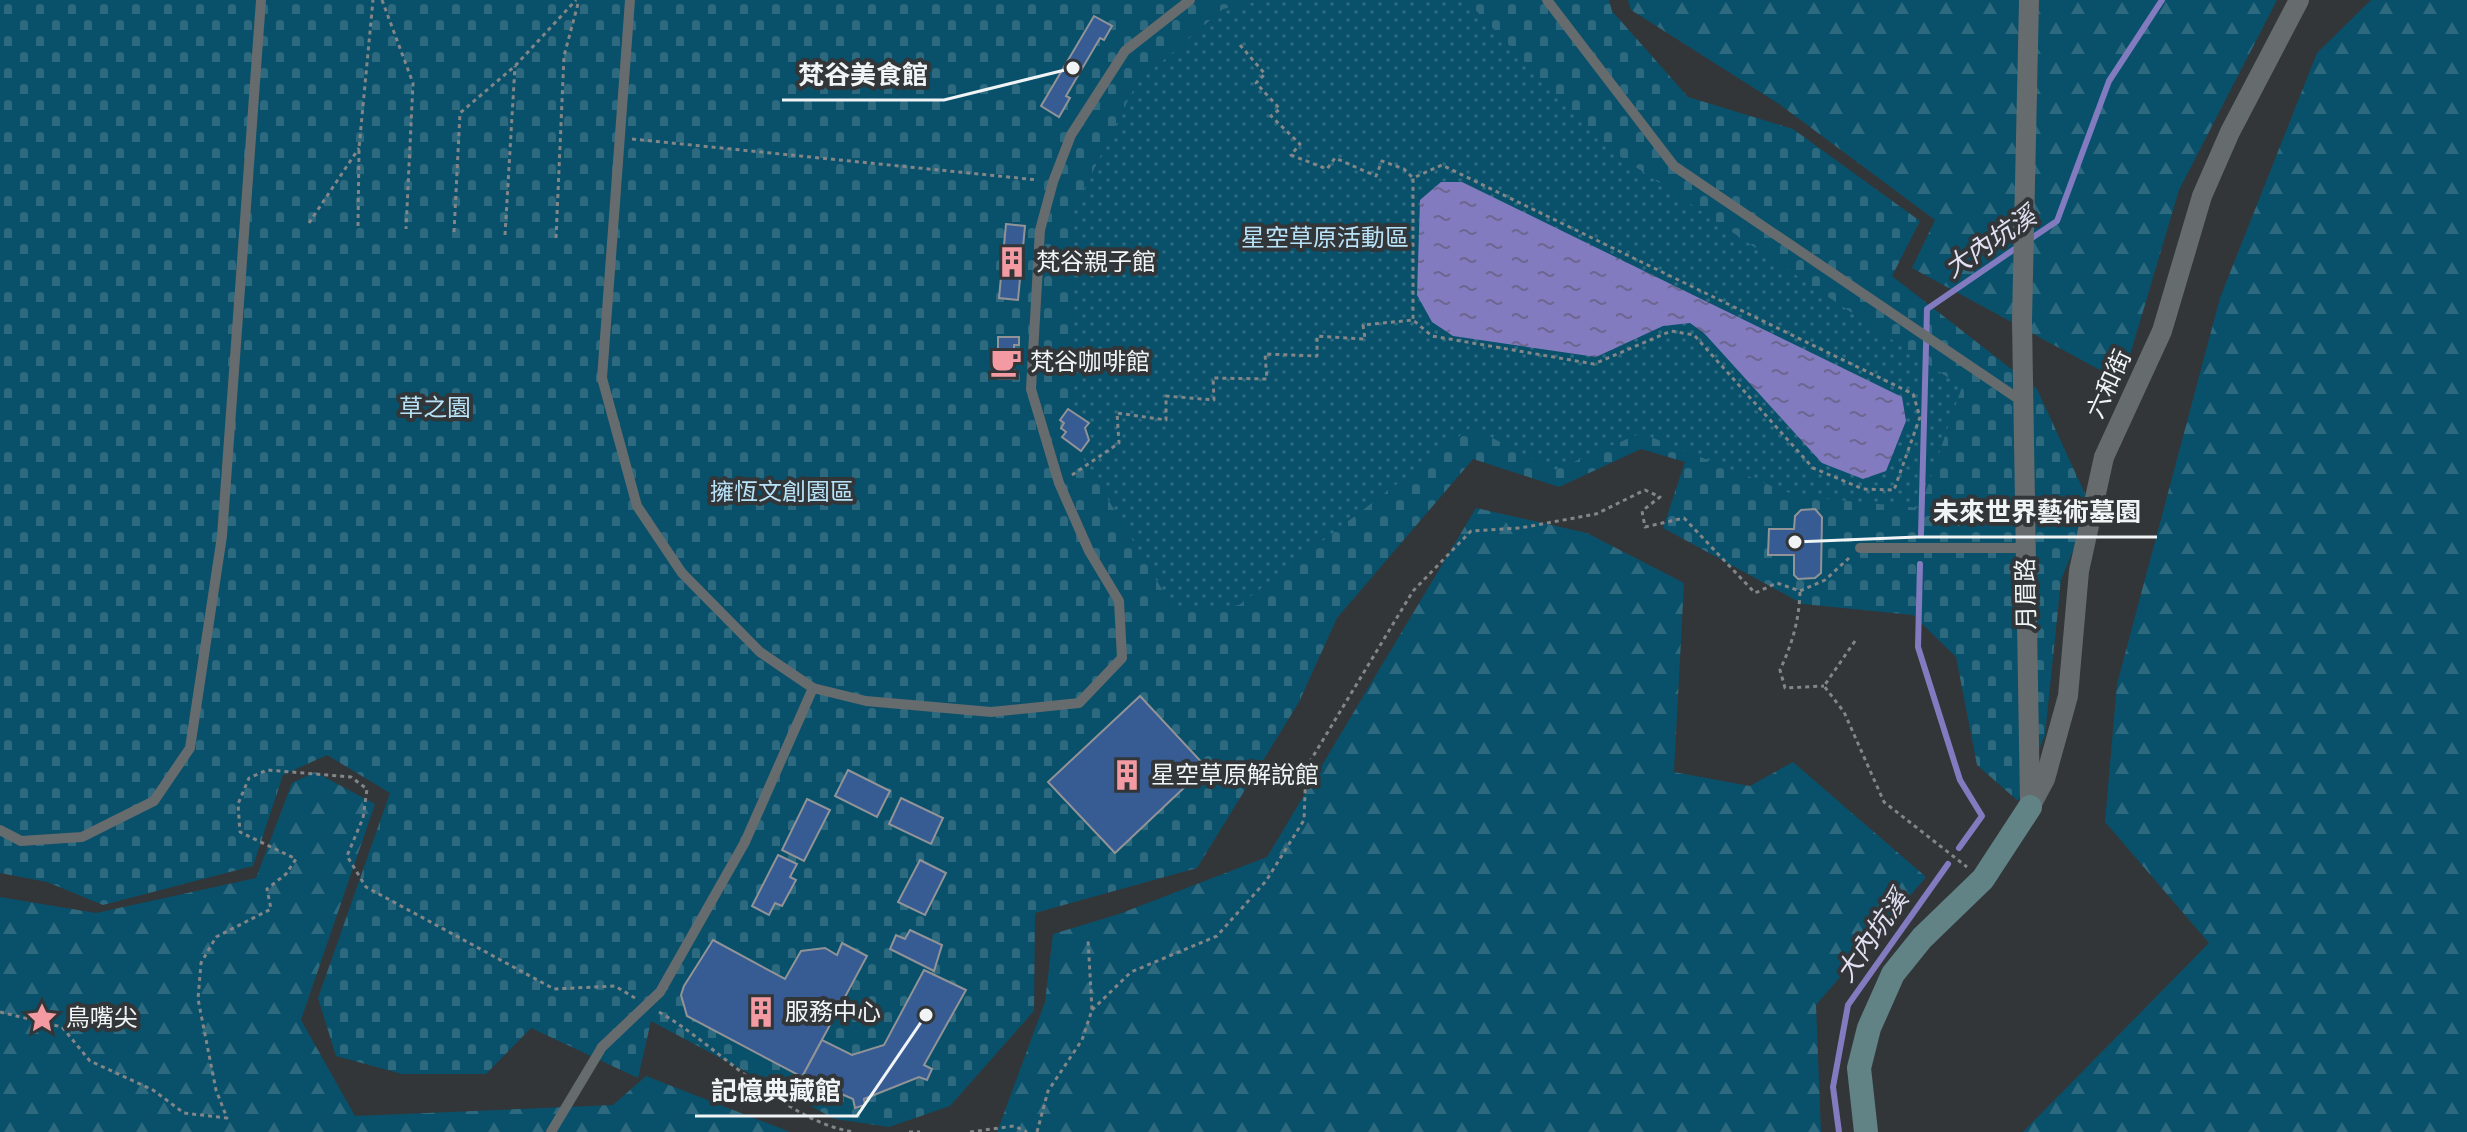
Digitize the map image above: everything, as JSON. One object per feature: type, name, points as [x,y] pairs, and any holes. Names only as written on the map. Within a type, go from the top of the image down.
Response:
[{"type":"street","name":"月眉路","points":[[2029,0],[2022,321],[2030,807]]},
{"type":"street","name":"六和街","points":[[2030,807],[2045,779],[2068,696],[2079,571],[2104,457],[2162,331],[2202,196],[2230,132],[2299,0]]},
{"type":"street","points":[[1866,1132],[1859,1068],[1869,1028],[1893,974],[1922,938],[1983,879],[2030,807]]},
{"type":"lane","points":[[0,830],[21,841],[82,837],[154,801],[190,748],[222,536],[261,0]]},
{"type":"lane","points":[[630,0],[602,378],[637,506],[682,573],[760,652],[813,688],[866,701],[991,712],[1079,703],[1122,658],[1119,601],[1089,551],[1059,483],[1031,389],[1040,230],[1053,182],[1071,135],[1125,51],[1190,0]]},
{"type":"lane","points":[[1547,0],[1674,166],[2023,402]]},
{"type":"lane","points":[[1860,548],[2026,548]]},
{"type":"lane","points":[[551,1132],[602,1047],[660,992],[745,842],[813,688]]},
{"type":"path","points":[[358,226],[359,148],[373,0]]},
{"type":"path","points":[[382,0],[413,83],[406,229]]},
{"type":"path","points":[[454,232],[460,113],[515,66],[577,0]]},
{"type":"path","points":[[556,238],[564,56],[577,0]]},
{"type":"path","points":[[1240,45],[1265,74],[1256,83],[1280,109],[1271,116],[1300,144],[1291,155],[1327,169],[1335,158],[1376,176],[1382,161],[1404,169],[1413,178],[1413,320]]},
{"type":"path","points":[[505,235],[515,66]]},
{"type":"path","points":[[620,137],[1053,182]]},
{"type":"path","points":[[309,223],[359,148]]},
{"type":"path","points":[[1059,483],[1119,443],[1117,413],[1166,420],[1166,396],[1214,400],[1213,378],[1267,379],[1265,354],[1317,356],[1317,336],[1365,339],[1363,325],[1413,320],[1432,336],[1594,364],[1671,331],[1694,335],[1813,468],[1863,489],[1894,490],[1920,417],[1913,394],[1442,165],[1413,178]]},
{"type":"path","points":[[1092,1010],[1131,972],[1217,936],[1266,881],[1304,820],[1306,768],[1413,591],[1471,531],[1520,528],[1596,514],[1645,490],[1660,497],[1642,511],[1645,527],[1684,518],[1755,593],[1777,583],[1800,591],[1825,580],[1860,548]]},
{"type":"path","points":[[1800,591],[1800,616],[1793,642],[1780,670],[1785,688],[1824,686]]},
{"type":"path","points":[[1824,686],[1855,641]]},
{"type":"path","points":[[1824,686],[1844,712],[1884,802],[1983,879]]},
{"type":"path","points":[[0,1012],[62,1027],[90,1061],[153,1090],[184,1113],[227,1118],[216,1090],[198,999],[201,963],[216,937],[271,909],[267,889],[286,874],[296,859],[240,832],[238,804],[249,778],[267,770],[351,777],[367,789],[363,818],[347,856],[366,887],[554,989],[615,986],[680,1024],[787,1104],[839,1130],[854,1132]]},
{"type":"path","points":[[1037,1132],[1048,1091],[1082,1040],[1092,1010],[1088,939]]},
{"type":"path","points":[[970,1132],[1014,1126],[1027,1132]]},
{"type":"path","points":[[909,1132],[920,1132]]},
{"type":"green space","name":"擁恆文創園區","points":[[0,0],[1609,0],[1612,11],[1688,97],[1793,129],[1920,221],[1892,276],[2037,389],[2091,507],[2061,580],[2045,735],[2018,801],[1977,765],[1956,657],[1913,615],[1803,604],[1663,528],[1685,462],[1641,449],[1559,487],[1473,459],[1337,618],[1299,702],[1197,868],[1035,913],[1034,1011],[950,1106],[889,1127],[835,1119],[651,1021],[638,1078],[531,1028],[486,1074],[402,1074],[336,1056],[318,998],[390,793],[327,755],[283,775],[253,866],[103,905],[47,882],[0,873]]},
{"type":"green space","name":"星空草原活動區","points":[[1265,0],[1466,0],[1606,147],[1962,387],[1920,508],[1797,496],[1641,433],[1555,470],[1471,427],[1239,605],[1175,611],[1082,456],[1070,378],[1070,218],[1136,84],[1223,9]]},
{"type":"green space","points":[[1628,0],[2277,0],[2179,190],[2122,382],[1912,268],[1935,220],[1779,104],[1631,10]]},
{"type":"green space","points":[[2371,0],[2467,0],[2467,1132],[2023,1132],[2209,943],[2105,822],[2117,684],[2220,298],[2317,53]]},
{"type":"green space","points":[[1476,508],[1587,533],[1684,583],[1674,772],[1750,786],[1793,762],[1926,877],[1816,1005],[1821,1132],[997,1132],[1045,1002],[1053,934],[1119,914],[1267,857]]},
{"type":"green space","points":[[315,772],[375,804],[301,1020],[355,1116],[613,1105],[646,1076],[790,1132],[0,1132],[0,897],[96,913],[256,878],[292,783]]},
{"type":"water","points":[[1441,182],[1462,182],[1902,397],[1906,421],[1886,471],[1863,479],[1822,463],[1704,333],[1690,323],[1663,326],[1596,357],[1453,336],[1432,322],[1417,295],[1420,200]]},
{"type":"building","points":[[1094,16],[1112,26],[1104,40],[1100,38],[1066,96],[1070,98],[1059,117],[1041,106]]},
{"type":"building","name":"梵谷親子館","points":[[1006,224],[1025,226],[1018,300],[999,298]]},
{"type":"building","name":"梵谷咖啡館","points":[[998,337],[1019,337],[1019,345],[1014,345],[1014,379],[998,379]]},
{"type":"building","points":[[1068,409],[1089,423],[1085,428],[1089,440],[1081,451],[1062,437],[1066,432],[1061,428],[1064,423],[1060,420]]},
{"type":"building","points":[[1815,509],[1822,517],[1821,573],[1815,578],[1798,579],[1794,575],[1794,555],[1768,555],[1769,529],[1794,529],[1795,516],[1801,510]]},
{"type":"building","name":"星空草原解說館","points":[[1140,696],[1206,767],[1115,853],[1048,782]]},
{"type":"building","points":[[848,770],[890,791],[877,817],[835,796]]},
{"type":"building","points":[[901,798],[943,818],[931,844],[889,824]]},
{"type":"building","points":[[807,799],[830,810],[804,861],[782,850]]},
{"type":"building","points":[[778,855],[797,864],[790,877],[796,880],[782,906],[775,903],[769,915],[752,906]]},
{"type":"building","points":[[920,860],[946,873],[925,915],[898,902]]},
{"type":"building","points":[[910,930],[942,945],[934,971],[890,949],[896,935],[905,939]]},
{"type":"building","name":"服務中心","points":[[713,940],[785,979],[801,951],[825,948],[837,955],[842,943],[867,956],[802,1077],[687,1016],[681,995],[684,986]]},
{"type":"building","points":[[924,970],[966,990],[924,1065],[932,1069],[927,1080],[919,1077],[864,1099],[865,1105],[855,1108],[853,1099],[802,1077],[822,1040],[852,1055],[884,1045]]},
{"type":"waterway","name":"大內坑溪","points":[[2029,240],[2057,221],[2109,81],[2162,0]]},
{"type":"waterway","name":"大內坑溪","points":[[1921,534],[1927,309],[2019,246]]},
{"type":"waterway","name":"大內坑溪","points":[[1920,564],[1918,647],[1960,780],[1982,816],[1959,848]]},
{"type":"waterway","name":"大內坑溪","points":[[1839,1132],[1833,1087],[1848,1005],[1948,864]]},
{"type":"place","name":"梵谷美食館","points":[[1073,68]]},
{"type":"place","name":"梵谷親子館","points":[[1012,262]]},
{"type":"place","name":"梵谷咖啡館","points":[[1006,362]]},
{"type":"place","name":"未來世界藝術墓園","points":[[1795,542]]},
{"type":"place","name":"星空草原解說館","points":[[1127,775]]},
{"type":"place","name":"服務中心","points":[[761,1012]]},
{"type":"place","name":"記憶典藏館","points":[[926,1015]]},
{"type":"place","name":"鳥嘴尖","points":[[42,1018]]},
{"type":"park label","name":"草之園","points":[[435,408]]}]
